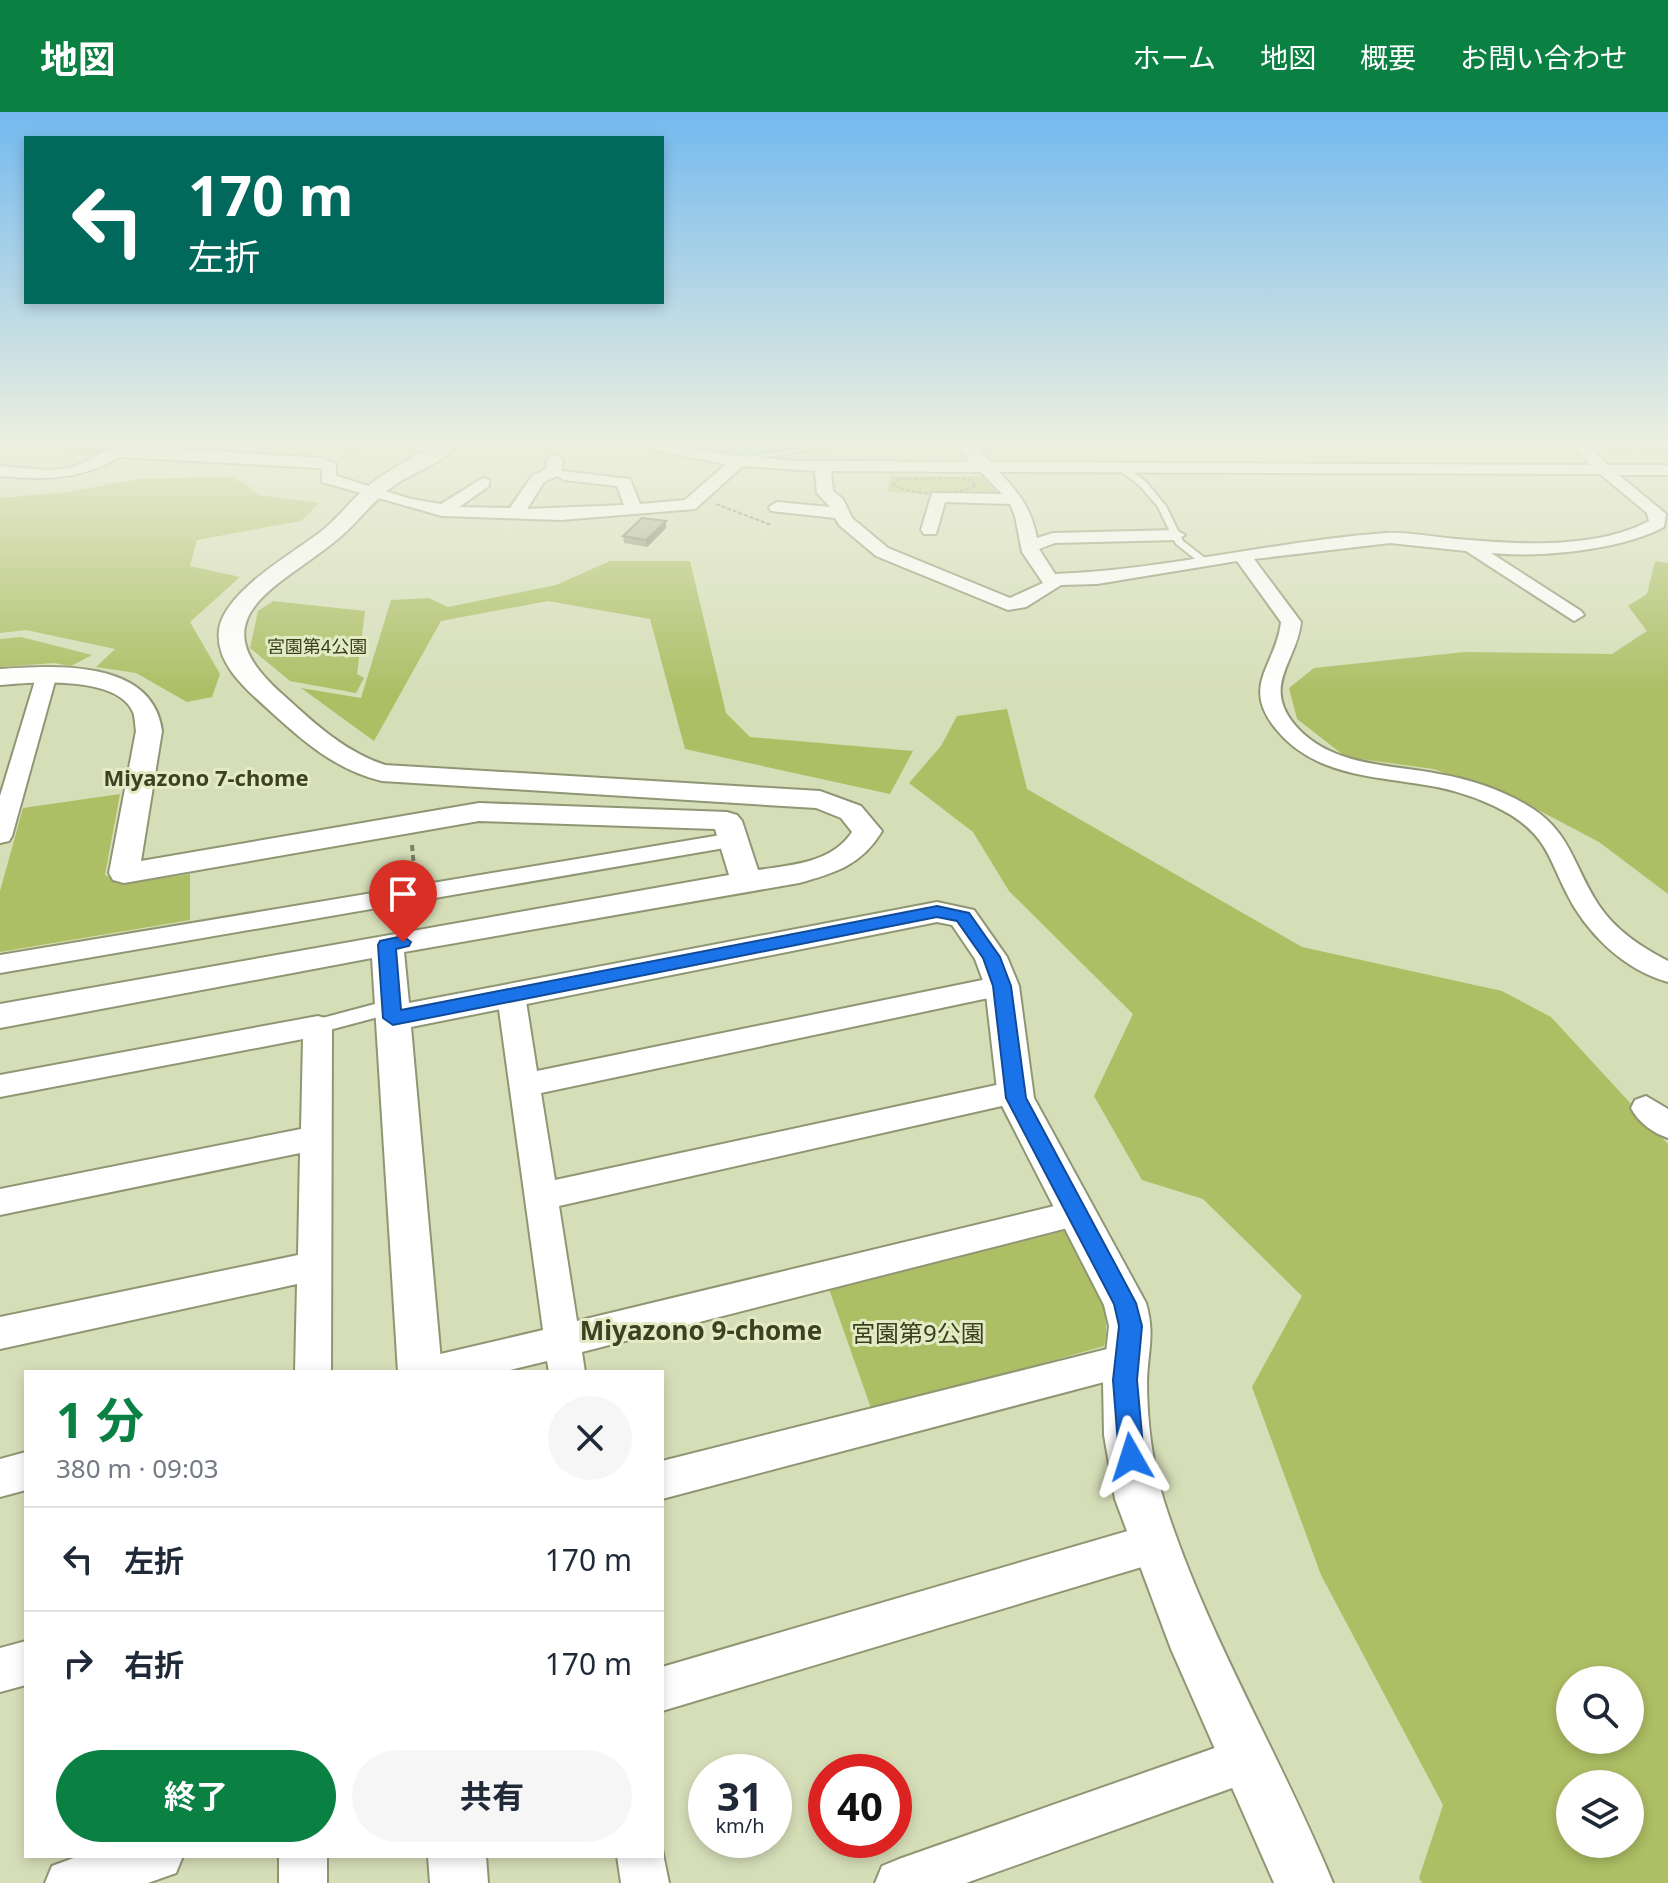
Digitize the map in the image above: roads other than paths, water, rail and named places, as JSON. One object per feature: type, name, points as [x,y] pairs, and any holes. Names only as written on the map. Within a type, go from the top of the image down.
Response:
[{"type":"street","points":[[0,964],[412,913],[746,881],[834,864],[851,854],[867,831],[851,812],[820,800],[407,780],[367,769],[331,752],[249,678],[232,647],[231,626],[243,603],[338,528]]},
{"type":"street","points":[[853,528],[882,553],[1003,603],[1019,603],[1052,585],[1053,580]]},
{"type":"street","points":[[1026,528],[1029,547],[1053,580]]},
{"type":"street","points":[[1053,580],[1097,578],[1202,560],[1375,539],[1406,539],[1520,551],[1577,546],[1649,528]]},
{"type":"street","points":[[1029,547],[1053,538],[1176,535]]},
{"type":"street","points":[[1469,547],[1574,615]]},
{"type":"street","points":[[1242,555],[1291,622],[1290,638],[1272,668],[1269,685],[1281,722],[1298,742],[1354,767],[1441,781],[1517,809],[1549,832],[1565,856],[1588,908],[1610,938],[1668,973]]},
{"type":"street","points":[[0,677],[47,674],[117,686],[136,698],[146,712],[149,731],[124,873],[479,812],[727,821],[746,881]]},
{"type":"street","points":[[0,836],[47,674]]},
{"type":"street","points":[[0,1016],[412,913],[733,840]]},
{"type":"street","points":[[0,1086],[384,1014],[511,995],[937,912],[963,917],[991,957],[1002,986],[1015,1092],[1125,1303],[1131,1326],[1127,1360],[1127,1435],[1139,1499],[1189,1631],[1304,1883]]},
{"type":"street","points":[[412,913],[384,1014],[420,1370]]},
{"type":"street","points":[[524,1085],[1002,986]]},
{"type":"street","points":[[511,995],[565,1356]]},
{"type":"street","points":[[313,1370],[318,1026]]},
{"type":"street","points":[[539,1197],[1015,1092]]},
{"type":"street","points":[[0,1202],[316,1138]]},
{"type":"street","points":[[452,1370],[565,1356],[1079,1213]]},
{"type":"street","points":[[0,1333],[314,1266]]},
{"type":"street","points":[[664,1479],[1127,1360]]},
{"type":"street","points":[[0,1478],[24,1472]]},
{"type":"street","points":[[664,1688],[1155,1543]]},
{"type":"street","points":[[0,1670],[24,1664]]},
{"type":"street","points":[[899,1883],[1246,1760]]},
{"type":"street","points":[[69,1883],[152,1858]]},
{"type":"street","points":[[303,1858],[303,1883]]},
{"type":"street","points":[[457,1858],[459,1883]]},
{"type":"street","points":[[641,1858],[645,1883]]},
{"type":"lane","points":[[1172,528],[1202,560]]},
{"type":"district","name":"Miyazono 7-chome","points":[[206,777]]},
{"type":"district","name":"Miyazono 9-chome","points":[[701,1330]]},
{"type":"park label","name":"宮園第4公園","points":[[317,646]]},
{"type":"park label","name":"宮園第9公園","points":[[918,1332]]}]
